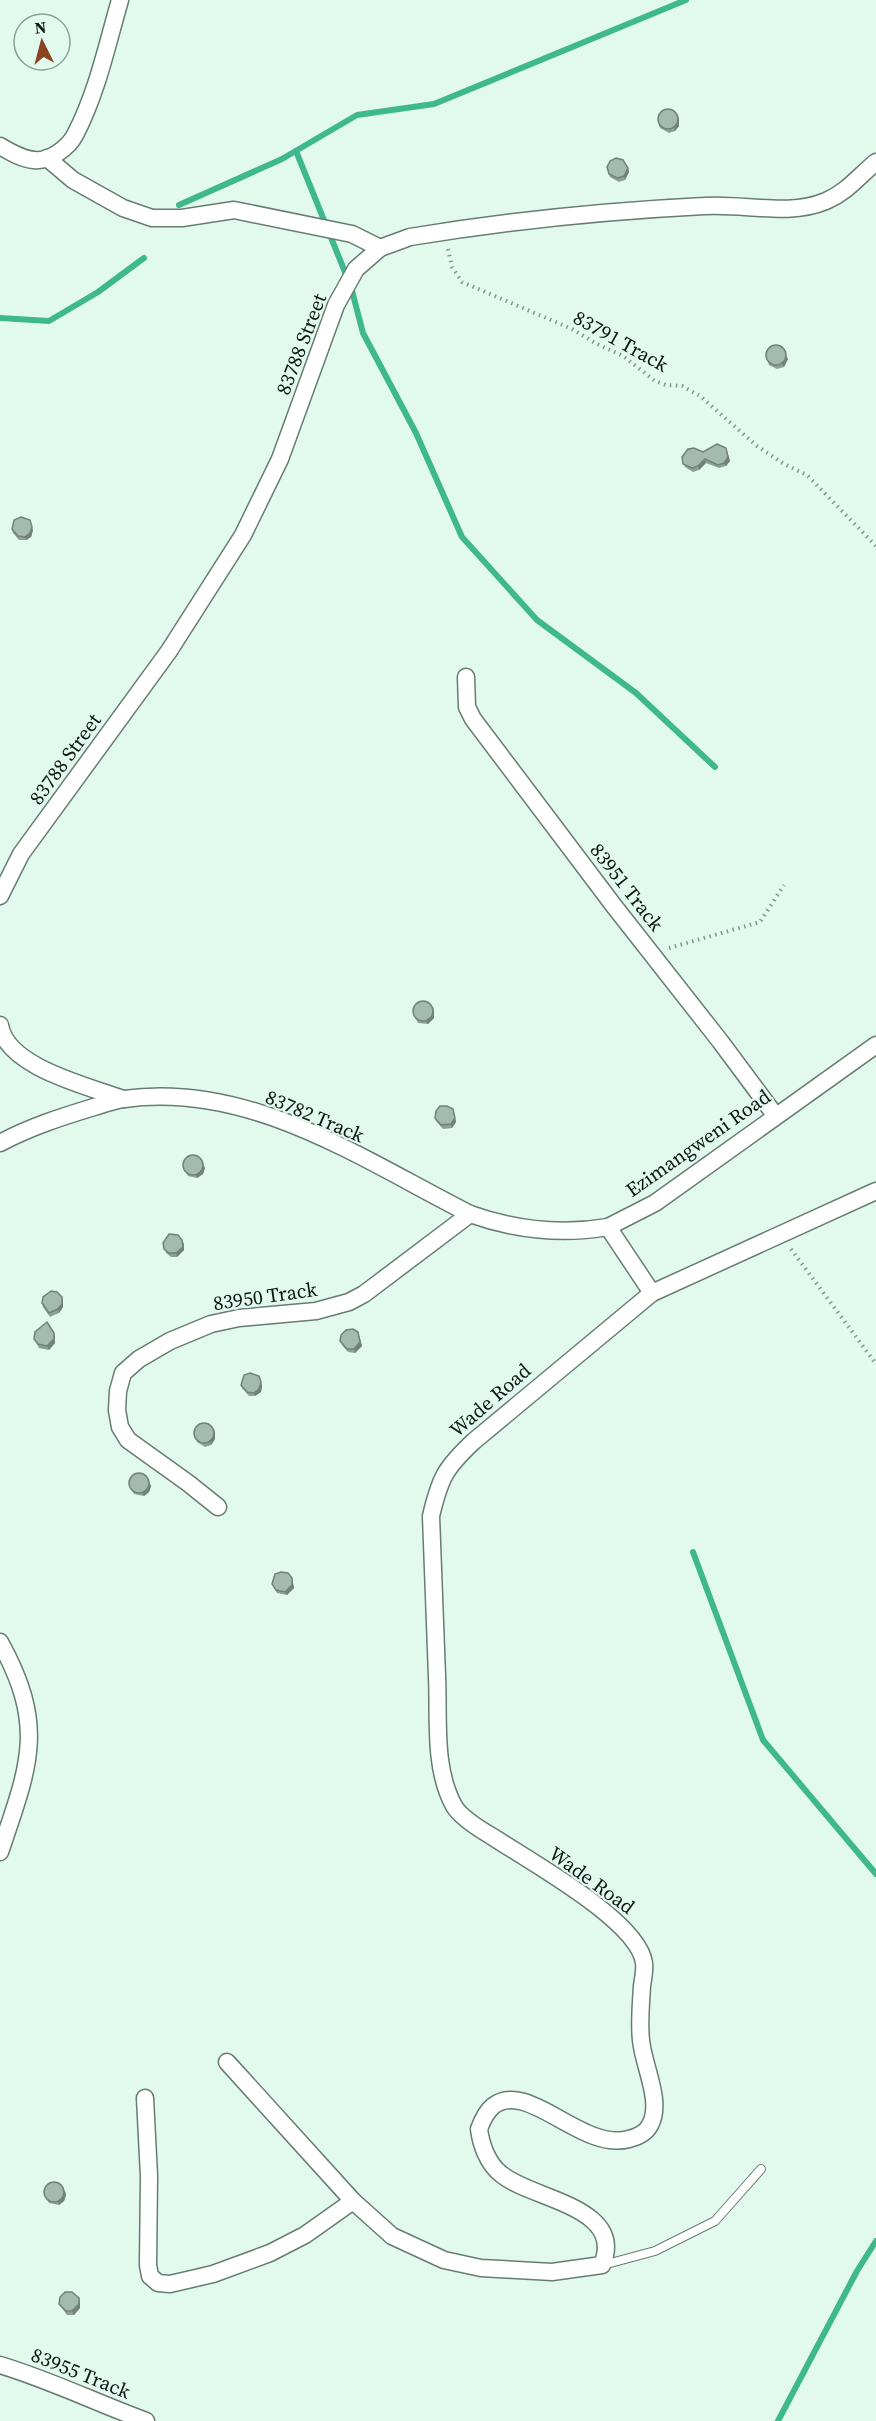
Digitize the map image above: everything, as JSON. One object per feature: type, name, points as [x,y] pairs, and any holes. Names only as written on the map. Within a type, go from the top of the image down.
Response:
[{"type":"street","points":[[0,146],[17,155],[34,160],[47,158],[65,147],[74,136],[99,77],[120,0]]},
{"type":"street","points":[[47,158],[73,180],[123,208],[152,218],[182,218],[234,210],[352,234],[380,248]]},
{"type":"street","name":"83788 Street","points":[[0,897],[21,854],[169,651],[243,535],[280,459],[336,305],[356,269],[380,248],[410,237],[598,212],[726,204],[786,209],[808,206],[826,201],[849,188],[876,162]]},
{"type":"street","name":"83951 Track","points":[[466,677],[467,707],[472,718],[775,1115]]},
{"type":"street","points":[[0,1025],[6,1040],[16,1052],[42,1069],[123,1099]]},
{"type":"street","name":"Ezimangweni Road","points":[[608,1227],[655,1203],[876,1045]]},
{"type":"street","name":"83782 Track","points":[[0,1143],[30,1128],[123,1099],[180,1097],[218,1102],[287,1122],[318,1135],[470,1214],[492,1222],[559,1232],[608,1227]]},
{"type":"street","name":"Wade Road","points":[[602,2265],[607,2254],[605,2239],[599,2226],[582,2211],[533,2192],[500,2174],[481,2146],[479,2129],[493,2106],[504,2102],[534,2104],[588,2135],[617,2143],[639,2136],[650,2127],[654,2115],[653,2088],[645,2065],[641,2039],[640,2009],[644,1963],[637,1942],[605,1911],[485,1832],[455,1809],[445,1785],[441,1767],[431,1516],[439,1484],[450,1463],[560,1367],[652,1293],[876,1191]]},
{"type":"street","name":"83950 Track","points":[[218,1507],[128,1440],[120,1427],[117,1410],[118,1391],[123,1373],[139,1359],[170,1341],[211,1324],[239,1318],[316,1311],[349,1302],[364,1294],[470,1214]]},
{"type":"street","points":[[608,1227],[652,1293]]},
{"type":"street","points":[[0,1642],[14,1667],[22,1691],[29,1715],[31,1741],[29,1758],[16,1806],[0,1852]]},
{"type":"street","points":[[227,2062],[353,2201],[392,2236],[444,2260],[481,2268],[552,2272],[602,2265]]},
{"type":"street","points":[[145,2098],[149,2187],[147,2265],[150,2276],[158,2283],[170,2284],[213,2274],[270,2253],[305,2235],[353,2201]]},
{"type":"street","name":"83955 Track","points":[[0,2365],[41,2378],[146,2421]]},
{"type":"lane","points":[[602,2265],[655,2251],[715,2221],[761,2169]]},
{"type":"path","name":"83791 Track","points":[[444,232],[452,267],[462,282],[572,329],[623,356],[655,381],[666,385],[682,386],[700,396],[757,446],[783,464],[807,475],[876,546]]},
{"type":"path","points":[[651,953],[760,922],[784,885]]},
{"type":"path","points":[[780,1234],[876,1364]]},
{"type":"building","points":[[668,109],[675,112],[678,119],[675,126],[668,129],[661,126],[658,119],[661,112]]},
{"type":"building","points":[[616,158],[623,160],[628,168],[624,176],[617,178],[609,174],[607,167],[610,161]]},
{"type":"building","points":[[776,345],[783,348],[786,355],[783,362],[776,365],[769,362],[766,355],[769,348]]},
{"type":"building","points":[[717,444],[726,448],[728,457],[724,463],[718,465],[705,459],[692,468],[683,464],[682,457],[688,449],[694,448],[703,452]]},
{"type":"building","points":[[21,517],[30,520],[32,527],[30,533],[25,537],[18,536],[12,529],[14,520]]},
{"type":"building","points":[[423,1001],[430,1004],[433,1011],[430,1018],[423,1021],[416,1018],[413,1011],[416,1004]]},
{"type":"building","points":[[440,1106],[453,1109],[455,1118],[451,1124],[441,1125],[435,1118]]},
{"type":"building","points":[[193,1155],[200,1158],[203,1165],[200,1172],[193,1175],[186,1172],[183,1165],[186,1158]]},
{"type":"building","points":[[169,1234],[178,1235],[182,1240],[183,1247],[176,1253],[169,1253],[164,1249],[163,1243]]},
{"type":"building","points":[[51,1291],[57,1292],[62,1297],[62,1304],[58,1309],[49,1313],[42,1303],[43,1297]]},
{"type":"building","points":[[47,1322],[54,1333],[54,1339],[47,1346],[38,1344],[34,1339],[35,1332]]},
{"type":"building","points":[[353,1329],[358,1332],[360,1342],[354,1349],[347,1349],[340,1341],[341,1335],[346,1330]]},
{"type":"building","points":[[250,1373],[259,1376],[261,1382],[259,1389],[254,1393],[247,1392],[241,1385],[244,1375]]},
{"type":"building","points":[[204,1423],[211,1426],[214,1433],[211,1440],[204,1443],[197,1440],[194,1433],[197,1426]]},
{"type":"building","points":[[139,1473],[146,1476],[149,1483],[146,1490],[139,1493],[132,1490],[129,1483],[132,1476]]},
{"type":"building","points":[[288,1573],[292,1578],[292,1585],[285,1592],[276,1590],[272,1584],[275,1574]]},
{"type":"building","points":[[54,2182],[61,2185],[64,2192],[61,2199],[54,2202],[47,2199],[44,2192],[47,2185]]},
{"type":"building","points":[[65,2292],[72,2292],[79,2298],[79,2304],[72,2311],[66,2311],[59,2304],[60,2297]]},
{"type":"waterway","points":[[179,205],[282,159],[357,115],[434,104],[686,0]]},
{"type":"waterway","points":[[296,151],[347,277]]},
{"type":"waterway","points":[[0,318],[49,321],[98,292],[144,258]]},
{"type":"waterway","points":[[351,287],[363,333],[416,433],[462,537],[537,620],[636,693],[715,767]]},
{"type":"waterway","points":[[693,1552],[763,1740],[876,1874]]},
{"type":"waterway","points":[[778,2421],[857,2271],[876,2241]]}]
